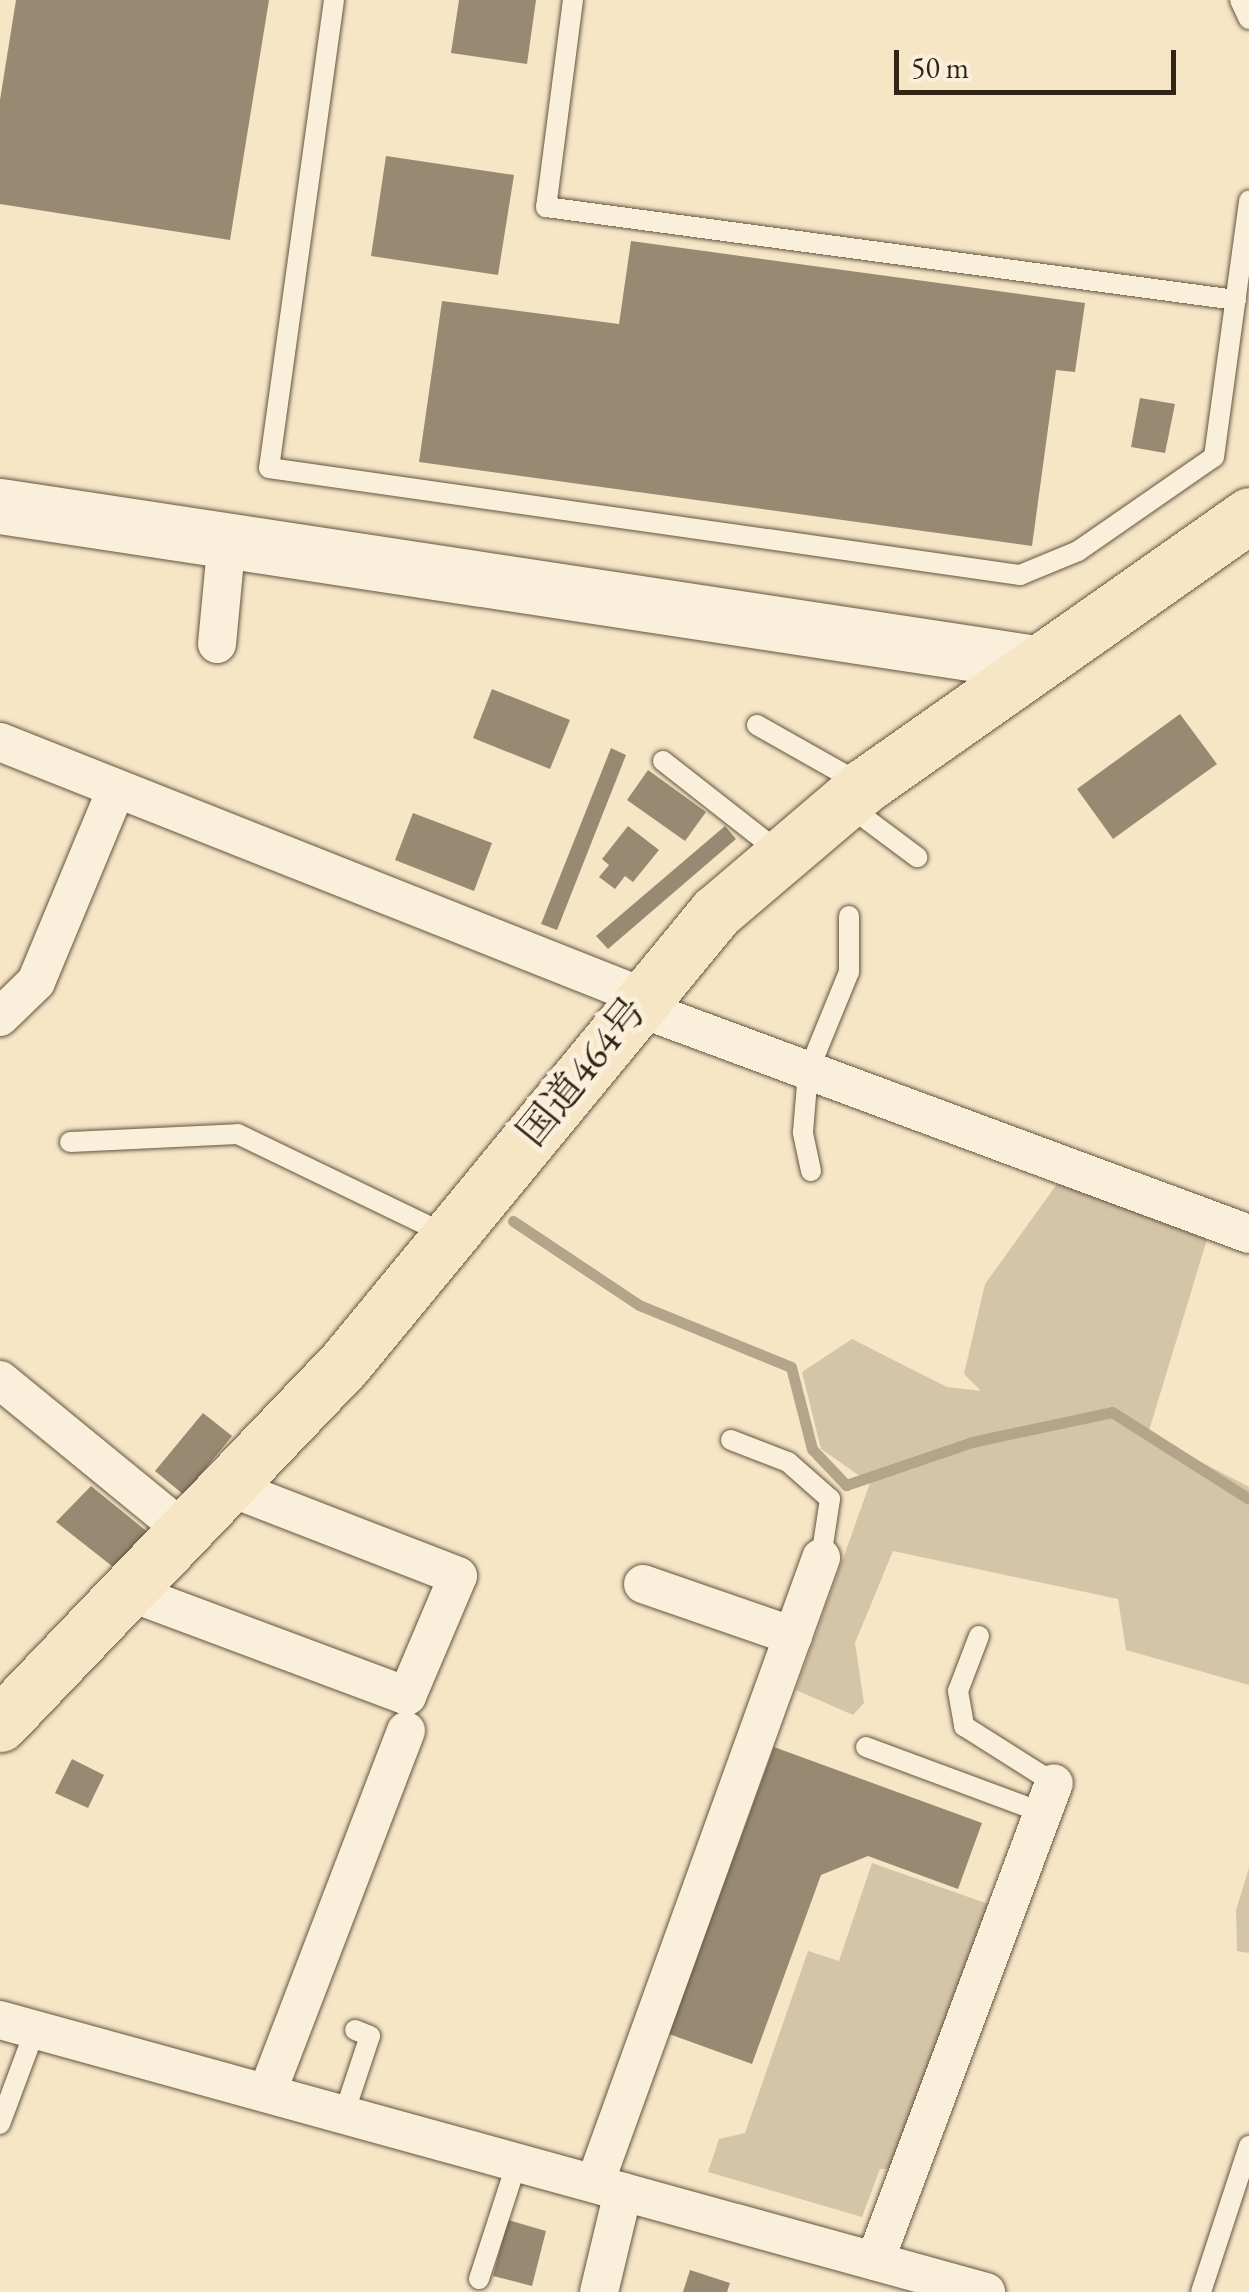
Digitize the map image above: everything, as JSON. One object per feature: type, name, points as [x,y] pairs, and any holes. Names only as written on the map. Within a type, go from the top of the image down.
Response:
[{"type":"highway","name":"国道464号","points":[[0,1724],[231,1488],[447,1235],[637,1001],[781,854],[854,794],[1249,515]]},
{"type":"street","points":[[0,506],[1036,664]]},
{"type":"street","points":[[217,644],[227,539]]},
{"type":"street","points":[[0,742],[114,792],[808,1072],[1249,1234]]},
{"type":"street","points":[[0,1017],[36,982],[114,792]]},
{"type":"street","points":[[0,1380],[186,1532]]},
{"type":"street","points":[[129,1592],[407,1696],[458,1576],[231,1488]]},
{"type":"street","points":[[598,2292],[609,2187],[822,1558]]},
{"type":"street","points":[[643,1584],[793,1636]]},
{"type":"street","points":[[267,2093],[406,1730]]},
{"type":"street","points":[[875,2261],[1049,1798]]},
{"type":"street","points":[[18,2025],[986,2292]]},
{"type":"lane","points":[[334,0],[268,468],[1020,575],[1078,551],[1214,458],[1249,200]]},
{"type":"lane","points":[[573,0],[546,207],[1236,300]]},
{"type":"lane","points":[[1240,0],[1249,19]]},
{"type":"lane","points":[[757,726],[854,794],[917,857]]},
{"type":"lane","points":[[663,761],[781,854]]},
{"type":"lane","points":[[811,1171],[802,1132],[808,1072],[849,972],[849,916]]},
{"type":"lane","points":[[70,1142],[238,1134],[447,1235]]},
{"type":"lane","points":[[731,1440],[788,1462],[830,1499],[822,1558]]},
{"type":"lane","points":[[980,1636],[958,1691],[964,1726],[1049,1798]]},
{"type":"lane","points":[[866,1747],[1049,1798]]},
{"type":"lane","points":[[0,2124],[18,2025]]},
{"type":"lane","points":[[344,2114],[370,2036],[355,2030]]},
{"type":"lane","points":[[1200,2292],[1249,2146]]},
{"type":"lane","points":[[478,2279],[517,2162]]},
{"type":"shaded area","points":[[1057,1184],[1208,1236],[1148,1434],[1249,1487],[1249,1685],[1126,1650],[1118,1599],[893,1551],[855,1643],[864,1703],[853,1715],[796,1690],[870,1483],[821,1449],[802,1372],[852,1339],[947,1387],[981,1391],[964,1374],[985,1284]]},
{"type":"shaded area","points":[[872,1863],[994,1906],[895,2169],[880,2169],[862,2217],[708,2172],[719,2139],[745,2133],[808,1951],[839,1961]]},
{"type":"shaded area","points":[[1249,1868],[1249,1953],[1237,1951],[1236,1910]]},
{"type":"building","points":[[16,0],[269,0],[230,240],[0,204],[0,100]]},
{"type":"building","points":[[459,0],[536,0],[527,64],[451,53]]},
{"type":"building","points":[[386,156],[514,175],[498,275],[371,256]]},
{"type":"building","points":[[631,241],[1085,303],[1075,372],[1056,370],[1032,546],[419,462],[442,301],[619,324]]},
{"type":"building","points":[[1140,398],[1175,404],[1165,453],[1131,447]]},
{"type":"building","points":[[492,689],[570,720],[550,769],[473,738]]},
{"type":"building","points":[[1180,714],[1217,764],[1113,839],[1077,789]]},
{"type":"building","points":[[611,748],[626,755],[557,930],[541,924]]},
{"type":"building","points":[[648,770],[706,812],[685,841],[627,800]]},
{"type":"building","points":[[413,813],[492,843],[474,891],[395,860]]},
{"type":"building","points":[[628,826],[659,850],[633,882],[625,876],[615,889],[599,877],[609,865],[602,859]]},
{"type":"building","points":[[725,826],[736,839],[608,949],[596,936]]},
{"type":"building","points":[[203,1413],[232,1436],[184,1495],[155,1471]]},
{"type":"building","points":[[91,1486],[150,1534],[117,1570],[56,1522]]},
{"type":"building","points":[[774,1747],[982,1823],[958,1889],[868,1856],[821,1875],[752,2064],[669,2034]]},
{"type":"building","points":[[72,1759],[104,1775],[88,1808],[55,1793]]},
{"type":"building","points":[[508,2220],[546,2231],[532,2286],[493,2276]]},
{"type":"building","points":[[690,2270],[730,2283],[727,2292],[683,2292]]},
{"type":"waterway","points":[[513,1221],[639,1305],[791,1367],[812,1449],[846,1485],[972,1442],[1112,1412],[1249,1499]]}]
